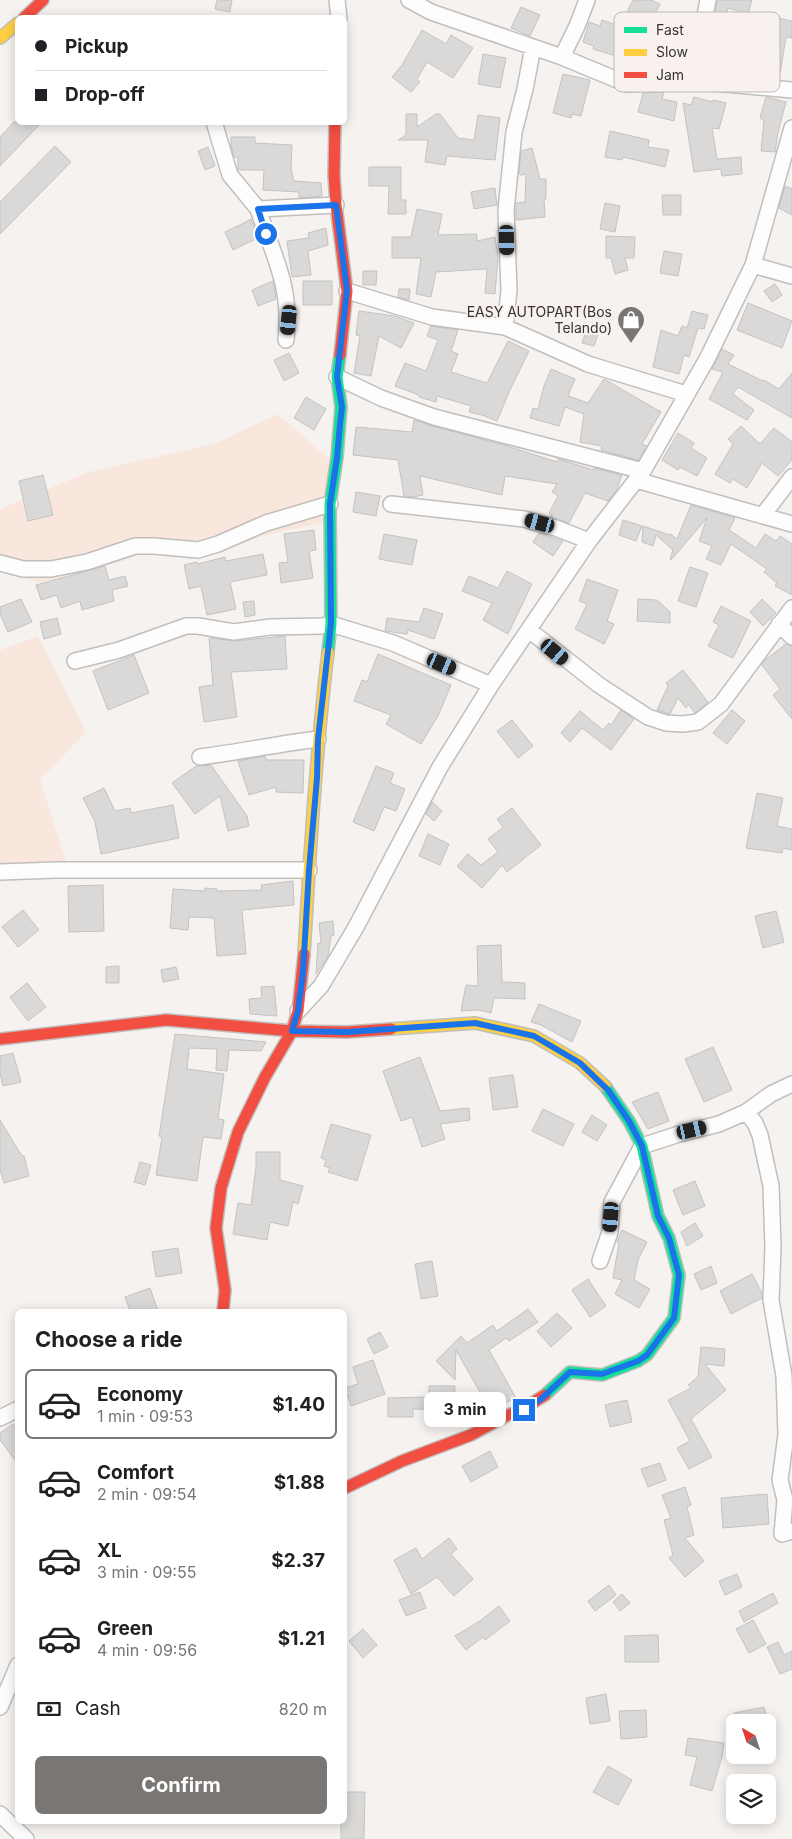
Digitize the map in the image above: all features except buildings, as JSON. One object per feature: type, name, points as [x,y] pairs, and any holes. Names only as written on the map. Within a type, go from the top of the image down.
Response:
[{"type":"street","points":[[27,15],[43,0]]},
{"type":"street","points":[[337,0],[339,15]]},
{"type":"street","points":[[409,0],[431,12],[533,47],[614,79]]},
{"type":"street","points":[[562,58],[587,0]]},
{"type":"street","points":[[0,38],[15,26]]},
{"type":"street","points":[[505,327],[509,291],[506,210],[513,141],[533,47]]},
{"type":"street","points":[[215,125],[230,175],[258,209],[278,262],[286,294],[289,320],[286,340]]},
{"type":"street","points":[[223,1309],[225,1290],[216,1228],[221,1188],[238,1132],[265,1077],[292,1031],[298,1011],[305,953],[318,739],[331,624],[330,504],[342,407],[337,377],[347,290],[336,205],[334,175],[336,125]]},
{"type":"street","points":[[298,1011],[321,986],[356,927],[440,767],[491,685],[589,541],[640,475],[708,359],[753,265],[792,128]]},
{"type":"street","points":[[258,209],[336,205]]},
{"type":"street","points":[[753,265],[792,276]]},
{"type":"street","points":[[347,290],[432,317],[505,327],[588,364],[686,394]]},
{"type":"street","points":[[337,377],[381,398],[434,417],[640,475],[792,524]]},
{"type":"street","points":[[763,515],[792,477]]},
{"type":"street","points":[[0,563],[23,569],[51,569],[87,562],[134,546],[198,550],[218,544],[266,523],[330,504]]},
{"type":"street","points":[[391,504],[524,519],[556,528],[589,541]]},
{"type":"street","points":[[529,630],[599,685],[648,718],[666,723],[684,724],[698,722],[721,704],[792,608]]},
{"type":"street","points":[[74,661],[119,650],[186,626],[234,632],[270,627],[322,626],[331,624],[393,643],[491,685]]},
{"type":"street","points":[[779,624],[792,637]]},
{"type":"street","points":[[200,756],[240,752],[277,744],[318,739]]},
{"type":"street","points":[[0,872],[56,870],[309,870]]},
{"type":"street","points":[[0,1039],[166,1020],[292,1031],[347,1032],[475,1023],[534,1036],[580,1063],[608,1090],[629,1121],[642,1146],[658,1216],[669,1238],[679,1275],[674,1318],[647,1355],[638,1361],[602,1374],[570,1372],[541,1399],[524,1410],[506,1416],[471,1435],[402,1461],[347,1487]]},
{"type":"street","points":[[600,1261],[610,1232],[612,1202],[642,1146],[719,1124],[746,1112],[771,1094],[792,1084]]},
{"type":"street","points":[[746,1112],[755,1123],[760,1135],[771,1186],[773,1246],[771,1300],[784,1376],[786,1435],[780,1480],[785,1500],[782,1534],[792,1532]]},
{"type":"street","points":[[0,1418],[15,1410]]},
{"type":"street","points":[[0,1708],[15,1672]]},
{"type":"street","points":[[0,1814],[26,1839]]},
{"type":"shaded area","points":[[278,414],[329,459],[326,522],[267,535],[202,556],[161,544],[128,560],[38,583],[0,566],[0,509],[89,472],[214,444]]},
{"type":"shaded area","points":[[38,636],[86,732],[40,780],[69,871],[0,879],[0,650]]},
{"type":"traffic: fast","points":[[328,652],[331,624],[330,504],[337,457],[341,407],[337,377],[340,355]]},
{"type":"traffic: fast","points":[[545,1395],[570,1372],[602,1375],[638,1361],[647,1355],[674,1318],[679,1275],[669,1238],[658,1216],[642,1146],[629,1121],[605,1086]]},
{"type":"traffic: slow","points":[[0,38],[15,26]]},
{"type":"traffic: slow","points":[[304,954],[311,840],[328,652]]},
{"type":"traffic: slow","points":[[391,1029],[475,1023],[534,1036],[580,1063],[605,1086]]},
{"type":"traffic: jam","points":[[27,15],[43,0]]},
{"type":"traffic: jam","points":[[335,125],[334,175],[336,205],[347,291],[340,355]]},
{"type":"traffic: jam","points":[[223,1309],[225,1290],[216,1228],[221,1188],[238,1132],[265,1077],[292,1031],[298,1011],[304,954]]},
{"type":"traffic: jam","points":[[0,1039],[166,1020],[292,1031],[347,1032],[391,1029]]},
{"type":"traffic: jam","points":[[347,1487],[402,1461],[471,1435],[523,1409],[545,1395]]},
{"type":"place","name":"EASY AUTOPART(Bos Telando)","points":[[631,344]]},
{"type":"route","points":[[266,234],[258,209],[336,205],[347,290],[337,377],[342,407],[330,504],[331,624],[318,739],[317,778],[303,972],[298,1011],[292,1031],[347,1032],[475,1023],[534,1036],[580,1063],[608,1090],[629,1121],[642,1146],[658,1216],[669,1238],[679,1275],[674,1318],[647,1355],[638,1361],[602,1374],[570,1372],[541,1399],[524,1410]]}]
